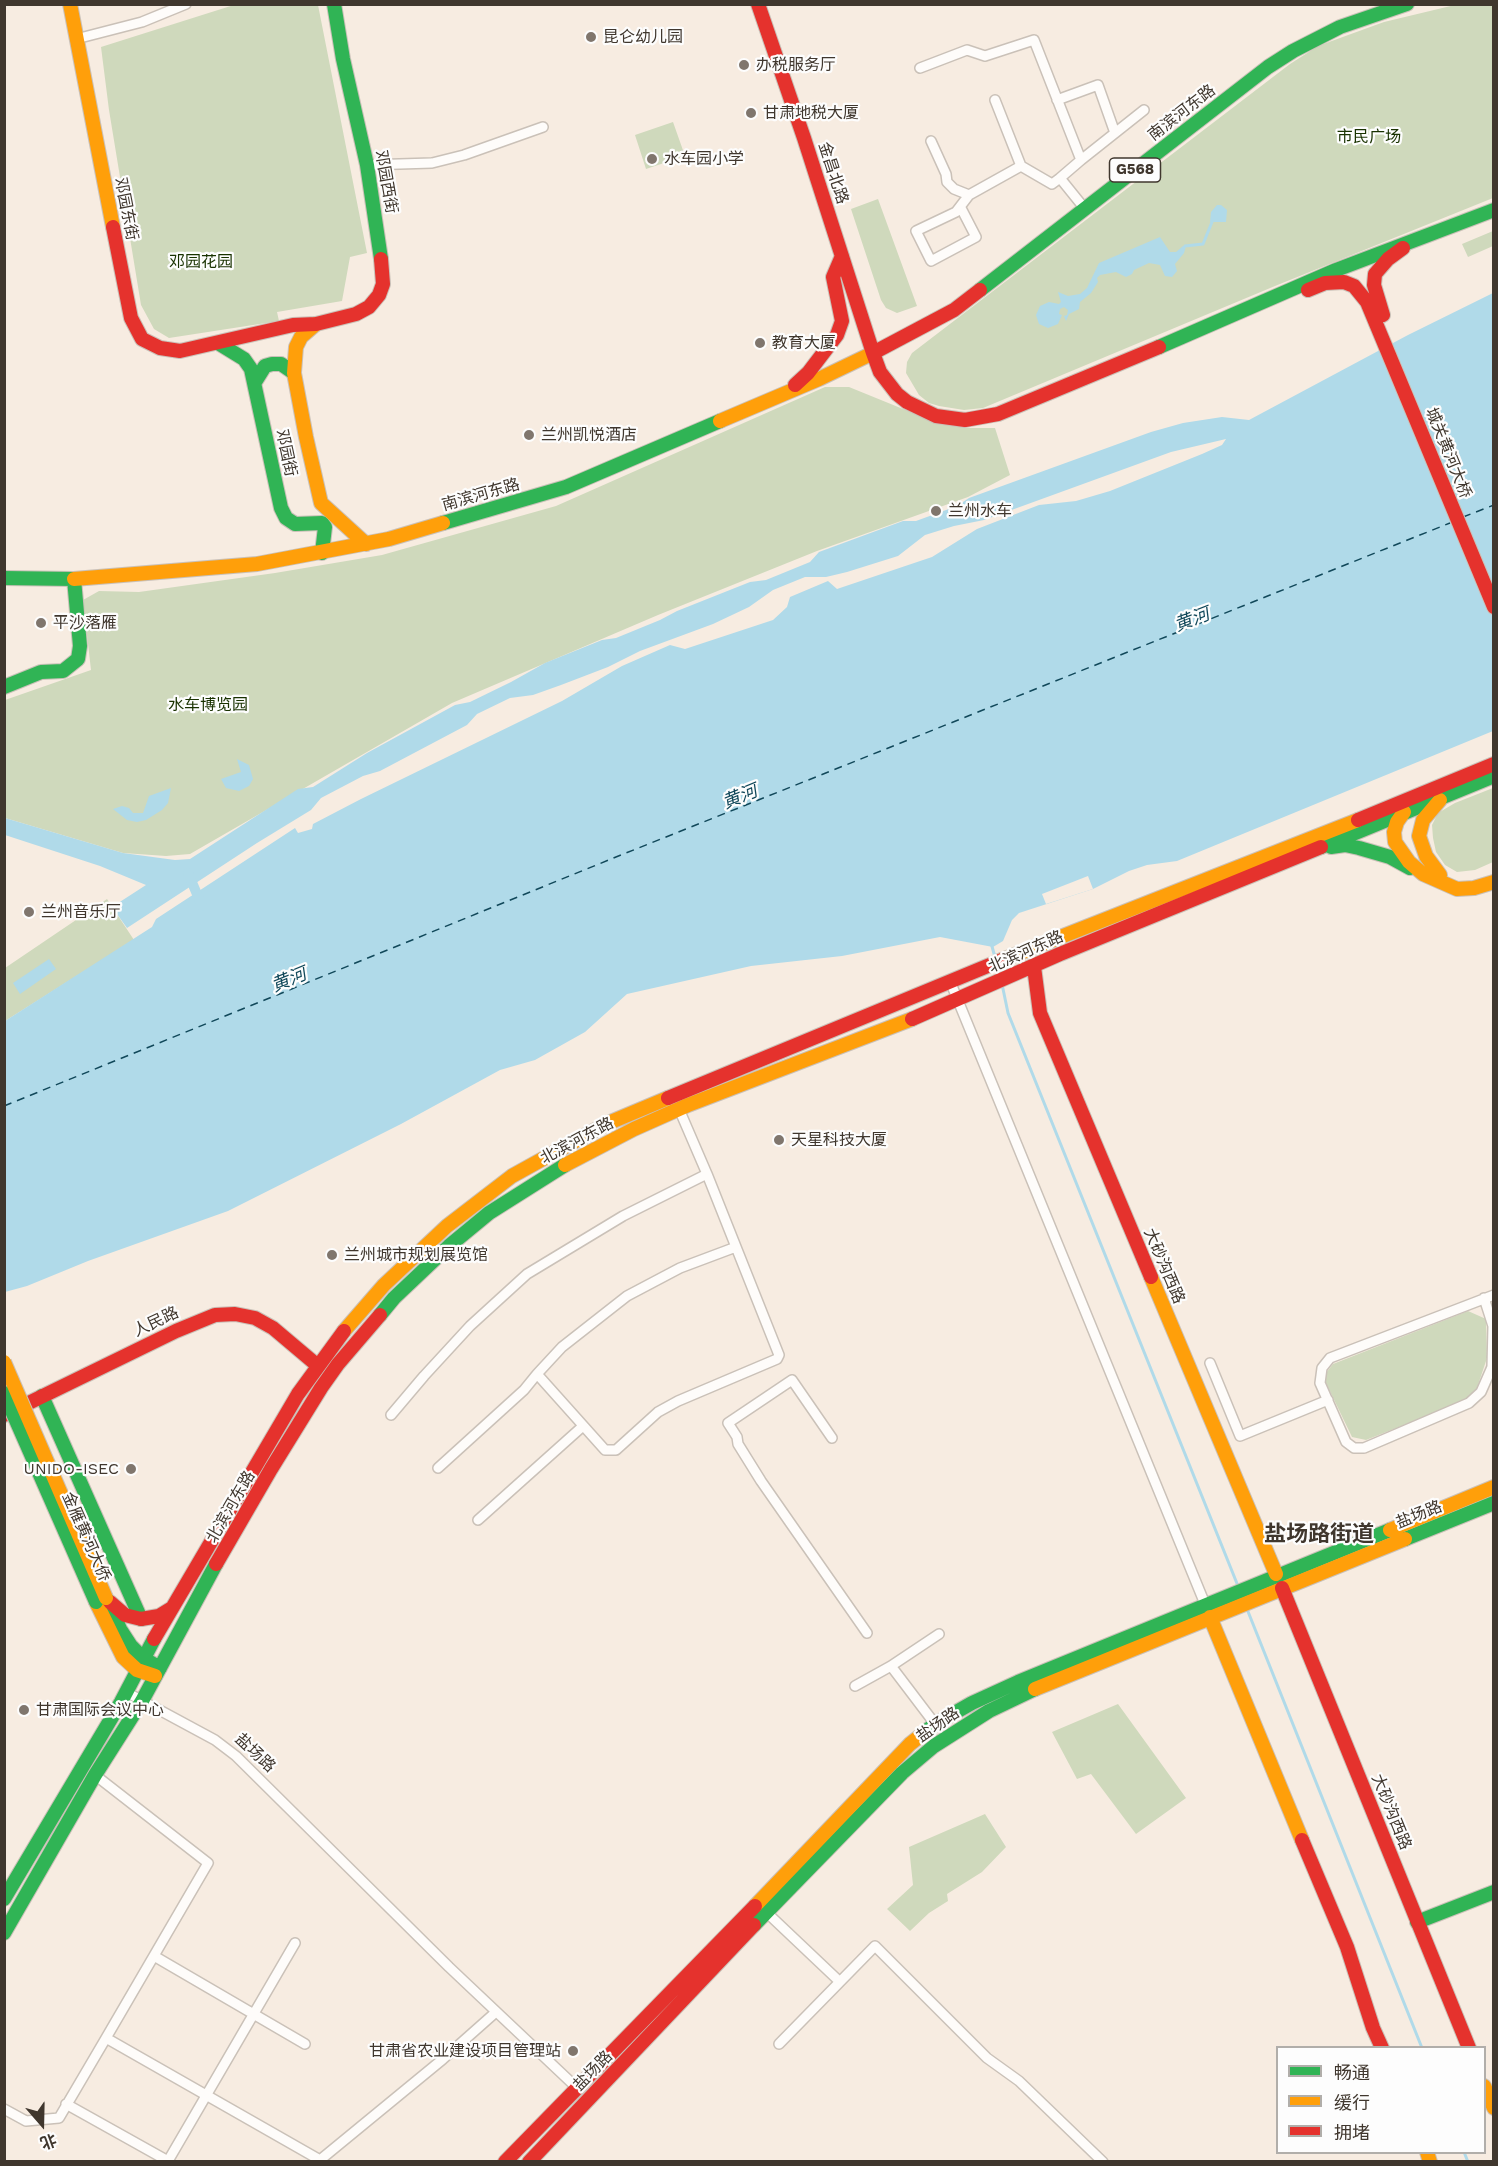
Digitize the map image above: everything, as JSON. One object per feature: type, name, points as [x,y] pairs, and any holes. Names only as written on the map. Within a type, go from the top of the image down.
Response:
[{"type":"main road","name":"邓园东街","points":[[70,4],[130,318],[142,339],[160,348],[180,351],[282,328],[316,324]]},
{"type":"main road","name":"邓园西街","points":[[316,324],[356,314],[369,307],[379,295],[383,284],[367,165],[343,59],[334,4]]},
{"type":"main road","name":"金昌北路","points":[[758,4],[873,353]]},
{"type":"main road","name":"南滨河东路","points":[[4,578],[74,579],[257,564],[389,539],[566,487],[873,353],[954,310],[1268,67],[1293,51],[1340,27],[1407,4]]},
{"type":"main road","points":[[873,353],[888,385],[907,402],[936,416],[965,420],[998,414],[1391,247],[1494,210]]},
{"type":"main road","points":[[1376,310],[1375,274],[1380,266],[1404,248],[1440,231]]},
{"type":"main road","points":[[787,392],[808,373],[837,335],[842,321],[834,277],[842,256]]},
{"type":"main road","points":[[1176,340],[1231,322],[1325,283],[1344,282],[1354,286],[1376,310]]},
{"type":"main road","name":"城关黄河大桥","points":[[1376,310],[1494,585]]},
{"type":"main road","name":"城关黄河大桥","points":[[1376,310],[1494,607]]},
{"type":"main road","name":"邓园街","points":[[316,324],[301,338],[296,347],[294,373],[321,503],[366,544]]},
{"type":"main road","name":"邓园街","points":[[218,343],[244,359],[251,369],[281,508],[286,518],[295,524],[322,523],[325,527],[322,553]]},
{"type":"main road","points":[[255,382],[265,366],[272,364],[281,364],[294,373]]},
{"type":"main road","points":[[4,687],[41,672],[63,671],[75,664],[80,646],[74,579]]},
{"type":"main road","name":"北滨河东路","points":[[4,1899],[298,1394],[336,1341],[384,1285],[447,1226],[512,1176],[606,1124],[1012,956],[1346,825],[1494,764]]},
{"type":"main road","name":"北滨河东路","points":[[4,1933],[95,1775],[142,1701],[229,1543],[321,1388],[394,1298],[449,1246],[489,1213],[521,1190],[634,1129],[679,1109],[924,1014],[1060,954],[1494,776]]},
{"type":"main road","points":[[1424,874],[1398,849],[1395,842],[1395,830],[1410,804],[1426,792]]},
{"type":"main road","points":[[1440,874],[1426,856],[1419,836],[1423,820],[1443,796]]},
{"type":"main road","points":[[1346,825],[1368,821],[1395,830],[1423,864],[1452,879],[1467,880],[1494,874]]},
{"type":"main road","points":[[1313,850],[1345,845],[1359,848],[1390,857],[1457,889],[1474,888],[1494,882]]},
{"type":"main road","name":"大砂沟西路","points":[[1034,967],[1040,1012],[1276,1574]]},
{"type":"main road","name":"人民路","points":[[4,1415],[176,1330],[214,1315],[235,1314],[255,1318],[273,1328],[318,1366]]},
{"type":"main road","name":"金雁黄河大侨","points":[[4,1362],[101,1600]]},
{"type":"main road","name":"金雁黄河大侨","points":[[4,1393],[101,1600]]},
{"type":"main road","points":[[42,1396],[141,1619]]},
{"type":"main road","name":"盐场路","points":[[1225,1603],[1262,1580],[1494,1486]]},
{"type":"main road","name":"盐场路","points":[[529,2162],[910,1744],[935,1724],[972,1703],[1018,1682],[1225,1603],[1268,1594],[1494,1503]]},
{"type":"main road","name":"大砂沟西路","points":[[1282,1588],[1467,2046]]},
{"type":"main road","points":[[101,1600],[140,1664],[158,1672]]},
{"type":"main road","points":[[101,1600],[126,1615],[141,1619],[159,1616],[172,1608]]},
{"type":"main road","points":[[1207,1610],[1347,1947],[1381,2046]]},
{"type":"main road","name":"盐场路","points":[[505,2162],[576,2087],[902,1773],[934,1746],[989,1711],[1023,1694],[1207,1610]]},
{"type":"main road","points":[[1418,1922],[1494,1892]]},
{"type":"main road","points":[[1486,2088],[1494,2108]]},
{"type":"street","points":[[76,39],[142,22],[186,4]]},
{"type":"street","points":[[920,68],[967,50],[985,56],[1034,40],[1081,160]]},
{"type":"street","points":[[1058,100],[1098,85],[1115,133]]},
{"type":"street","points":[[995,100],[1021,166],[1052,184],[1144,110]]},
{"type":"street","points":[[367,165],[432,163],[464,155],[543,128]]},
{"type":"street","points":[[931,141],[946,174],[947,183],[954,189],[969,195]]},
{"type":"street","points":[[961,208],[976,237],[931,261],[916,231],[956,212],[969,195],[1021,166]]},
{"type":"street","points":[[1060,178],[1085,209]]},
{"type":"street","points":[[956,979],[1207,1610]]},
{"type":"street","points":[[537,1374],[605,1450],[616,1450],[658,1412],[678,1401],[777,1359],[779,1355],[679,1109]]},
{"type":"street","points":[[391,1415],[470,1326],[527,1274],[623,1216],[707,1174]]},
{"type":"street","points":[[438,1468],[524,1390],[562,1347],[627,1296],[680,1268],[736,1247]]},
{"type":"street","points":[[1489,1296],[1493,1326],[1492,1367],[1481,1392],[1470,1402],[1364,1448],[1354,1448],[1346,1442],[1320,1383],[1322,1368],[1330,1358],[1489,1296]]},
{"type":"street","points":[[1210,1363],[1240,1436],[1328,1400]]},
{"type":"street","points":[[832,1438],[792,1380],[728,1423],[738,1437],[738,1444],[761,1480],[867,1632]]},
{"type":"street","points":[[478,1520],[583,1426]]},
{"type":"street","points":[[855,1686],[891,1666],[939,1634]]},
{"type":"street","points":[[891,1666],[935,1724]]},
{"type":"street","name":"盐场路","points":[[126,1692],[215,1740],[236,1756],[496,2012],[576,2087]]},
{"type":"street","points":[[4,2109],[26,2121],[58,2118],[208,1863],[95,1775]]},
{"type":"street","points":[[762,1908],[839,1981]]},
{"type":"street","points":[[66,2104],[168,2161],[296,1942]]},
{"type":"street","points":[[779,2044],[875,1946],[987,2058],[1019,2081],[1103,2162]]},
{"type":"street","points":[[154,1956],[305,2044]]},
{"type":"street","points":[[106,2038],[320,2160],[496,2012]]},
{"type":"green space","name":"邓园花园","points":[[237,4],[318,5],[367,253],[350,257],[342,301],[277,312],[279,321],[169,338],[154,329],[141,305],[101,47]]},
{"type":"green space","name":"市民广场","points":[[1459,4],[1493,5],[1493,198],[983,408],[964,410],[939,406],[929,403],[919,395],[906,373],[907,362],[912,353],[1290,64],[1318,46],[1384,22]]},
{"type":"green space","points":[[673,122],[685,156],[646,169],[635,135]]},
{"type":"green space","points":[[878,199],[917,306],[897,313],[886,308],[881,300],[851,209]]},
{"type":"green space","points":[[1493,231],[1493,246],[1468,257],[1462,244]]},
{"type":"green space","name":"水车博览园","points":[[825,387],[849,387],[935,422],[965,428],[995,428],[1010,475],[968,497],[817,551],[658,615],[452,703],[190,854],[166,856],[123,853],[5,818],[5,700],[91,670],[83,600],[99,591],[139,592],[382,555],[556,506]]},
{"type":"green space","points":[[1493,788],[1493,862],[1475,870],[1457,872],[1445,865],[1436,852],[1432,825],[1438,813],[1455,803]]},
{"type":"green space","points":[[107,899],[134,940],[5,1021],[5,968]]},
{"type":"green space","points":[[1468,1311],[1486,1319],[1487,1358],[1476,1391],[1462,1402],[1366,1440],[1352,1437],[1325,1381],[1326,1373],[1333,1364]]},
{"type":"green space","points":[[1118,1704],[1186,1798],[1136,1834],[1091,1774],[1077,1779],[1052,1732]]},
{"type":"green space","points":[[985,1814],[1006,1847],[982,1872],[947,1894],[948,1901],[929,1913],[910,1931],[887,1909],[913,1885],[909,1847]]},
{"type":"water","points":[[1217,205],[1227,210],[1226,222],[1210,222],[1211,212]]},
{"type":"water","points":[[1160,237],[1170,252],[1176,252],[1186,246],[1184,253],[1175,264],[1177,271],[1172,277],[1165,276],[1160,265],[1149,263],[1134,270],[1126,277],[1116,272],[1100,275],[1091,293],[1080,302],[1079,309],[1069,314],[1066,321],[1064,316],[1067,315],[1068,310],[1064,307],[1060,309],[1059,314],[1062,315],[1058,324],[1048,328],[1039,324],[1036,315],[1040,306],[1049,302],[1059,304],[1061,302],[1058,292],[1068,296],[1080,294],[1087,288],[1099,263]]},
{"type":"water","name":"黄河","points":[[1493,293],[1493,731],[1177,861],[1147,865],[1129,871],[1093,889],[1019,913],[1012,920],[1003,941],[993,947],[940,937],[842,956],[751,966],[627,994],[585,1032],[535,1060],[500,1070],[401,1124],[228,1211],[88,1261],[27,1286],[5,1292],[5,1021],[152,927],[156,919],[295,828],[298,833],[312,829],[313,824],[562,701],[622,666],[670,645],[685,649],[773,620],[787,607],[790,597],[828,581],[837,589],[932,557],[977,529],[1039,505],[1076,501],[1110,491],[1202,454],[1222,445],[1226,439],[1171,452],[984,520],[925,535],[898,556],[826,577],[805,577],[773,590],[749,607],[713,624],[640,651],[608,667],[561,685],[533,695],[510,698],[477,714],[467,725],[380,771],[363,776],[321,798],[311,810],[127,928],[112,907],[146,885],[100,866],[5,835],[5,818],[123,853],[175,860],[190,859],[298,789],[313,787],[367,753],[455,705],[470,702],[545,663],[602,640],[616,638],[750,582],[766,580],[810,562],[819,552],[903,521],[916,521],[957,506],[969,498],[1151,432],[1183,423],[1222,417],[1249,420],[1408,335]]},
{"type":"water","points":[[237,759],[249,765],[253,779],[249,786],[239,791],[226,788],[221,779],[241,772]]},
{"type":"water","points":[[171,788],[168,803],[162,810],[146,820],[137,822],[127,820],[113,809],[122,806],[129,808],[133,813],[143,813],[149,796]]},
{"type":"water","points":[[49,959],[56,969],[20,994],[13,983]]},
{"type":"pier","points":[[1088,876],[1093,889],[1046,904],[1042,894]]},
{"type":"waterway","points":[[1185,246],[1203,244],[1212,222]]},
{"type":"waterway","points":[[188,873],[202,906]]},
{"type":"waterway","points":[[991,943],[995,957]]},
{"type":"waterway","points":[[1002,984],[1008,1013],[1238,1586]]},
{"type":"waterway","points":[[1247,1609],[1421,2046]]},
{"type":"waterway","points":[[1465,2154],[1468,2162]]},
{"type":"ferry route","points":[[1463,517],[1494,505]]},
{"type":"ferry route","points":[[4,1106],[621,855],[1450,523]]},
{"type":"traffic: fast","points":[[334,4],[343,59],[367,165],[381,259]]},
{"type":"traffic: fast","points":[[980,290],[1268,67],[1293,51],[1340,27],[1407,4]]},
{"type":"traffic: fast","points":[[1159,347],[1336,270],[1494,210]]},
{"type":"traffic: fast","points":[[218,343],[244,359],[251,369],[281,508],[286,518],[295,524],[322,523],[325,527],[322,553]]},
{"type":"traffic: fast","points":[[255,382],[265,366],[272,364],[281,364],[294,373]]},
{"type":"traffic: fast","points":[[443,523],[566,487],[720,421]]},
{"type":"traffic: fast","points":[[4,578],[74,579],[80,646],[78,659],[63,671],[41,672],[4,687]]},
{"type":"traffic: fast","points":[[1321,847],[1494,776]]},
{"type":"traffic: fast","points":[[1331,847],[1345,845],[1359,848],[1390,857],[1410,868]]},
{"type":"traffic: fast","points":[[380,1315],[394,1298],[449,1246],[489,1213],[565,1165]]},
{"type":"traffic: fast","points":[[4,1393],[96,1602]]},
{"type":"traffic: fast","points":[[42,1396],[141,1619]]},
{"type":"traffic: fast","points":[[1405,1539],[1494,1503]]},
{"type":"traffic: fast","points":[[920,1736],[935,1724],[972,1703],[1018,1682],[1390,1530]]},
{"type":"traffic: fast","points":[[4,1933],[95,1775],[142,1701],[216,1564]]},
{"type":"traffic: fast","points":[[106,1598],[120,1629],[131,1646],[143,1658],[160,1668]]},
{"type":"traffic: fast","points":[[4,1899],[121,1702],[154,1639]]},
{"type":"traffic: fast","points":[[754,1925],[902,1773],[934,1746],[989,1711],[1035,1689]]},
{"type":"traffic: fast","points":[[1417,1922],[1494,1892]]},
{"type":"traffic: slow","points":[[70,4],[113,227]]},
{"type":"traffic: slow","points":[[316,324],[301,337],[296,347],[294,373],[306,437],[321,503],[366,544]]},
{"type":"traffic: slow","points":[[720,421],[819,379],[873,353]]},
{"type":"traffic: slow","points":[[74,579],[257,564],[389,539],[443,523]]},
{"type":"traffic: slow","points":[[1440,800],[1423,820],[1419,836],[1426,856],[1440,875]]},
{"type":"traffic: slow","points":[[1404,812],[1397,822],[1394,832],[1395,842],[1409,862],[1423,874],[1457,889],[1474,888],[1494,882]]},
{"type":"traffic: slow","points":[[1002,960],[1358,820]]},
{"type":"traffic: slow","points":[[565,1165],[634,1129],[688,1105],[912,1019]]},
{"type":"traffic: slow","points":[[344,1331],[384,1285],[447,1226],[512,1176],[606,1124],[668,1098]]},
{"type":"traffic: slow","points":[[1151,1277],[1276,1574]]},
{"type":"traffic: slow","points":[[4,1362],[106,1598]]},
{"type":"traffic: slow","points":[[1390,1530],[1494,1487]]},
{"type":"traffic: slow","points":[[1035,1689],[1405,1539]]},
{"type":"traffic: slow","points":[[96,1602],[123,1657],[137,1670],[155,1676]]},
{"type":"traffic: slow","points":[[1210,1617],[1302,1840]]},
{"type":"traffic: slow","points":[[755,1906],[920,1736]]},
{"type":"traffic: slow","points":[[1486,2090],[1494,2108]]},
{"type":"traffic: slow","points":[[1428,2154],[1430,2162]]},
{"type":"traffic: jam","points":[[758,4],[873,353]]},
{"type":"traffic: jam","points":[[113,227],[131,318],[142,339],[160,348],[180,351],[293,325],[316,324],[356,314],[369,307],[379,295],[383,284],[381,259]]},
{"type":"traffic: jam","points":[[1383,315],[1374,285],[1375,274],[1388,259],[1403,248]]},
{"type":"traffic: jam","points":[[795,385],[808,373],[837,335],[842,321],[833,277],[842,256]]},
{"type":"traffic: jam","points":[[1308,290],[1325,283],[1344,282],[1354,286],[1367,302],[1494,607]]},
{"type":"traffic: jam","points":[[980,290],[954,310],[873,353],[880,372],[897,394],[907,402],[936,416],[965,420],[998,414],[1159,347]]},
{"type":"traffic: jam","points":[[1358,820],[1494,764]]},
{"type":"traffic: jam","points":[[912,1019],[1060,954],[1321,847]]},
{"type":"traffic: jam","points":[[668,1098],[1002,960]]},
{"type":"traffic: jam","points":[[1034,967],[1040,1013],[1151,1277]]},
{"type":"traffic: jam","points":[[4,1415],[176,1331],[215,1315],[235,1314],[255,1318],[273,1328],[318,1366]]},
{"type":"traffic: jam","points":[[216,1564],[321,1388],[338,1364],[380,1315]]},
{"type":"traffic: jam","points":[[154,1639],[298,1394],[344,1331]]},
{"type":"traffic: jam","points":[[1282,1588],[1468,2046]]},
{"type":"traffic: jam","points":[[110,1602],[125,1615],[141,1619],[159,1616],[172,1608]]},
{"type":"traffic: jam","points":[[1302,1840],[1347,1947],[1381,2046]]},
{"type":"traffic: jam","points":[[505,2162],[755,1906]]},
{"type":"traffic: jam","points":[[529,2162],[754,1925]]},
{"type":"place","name":"昆仑幼儿园","points":[[591,37]]},
{"type":"place","name":"办税服务厅","points":[[744,65]]},
{"type":"place","name":"甘肃地税大厦","points":[[751,113]]},
{"type":"place","name":"水车园小学","points":[[652,159]]},
{"type":"place","name":"教育大厦","points":[[760,343]]},
{"type":"place","name":"兰州凯悦酒店","points":[[529,435]]},
{"type":"place","name":"兰州水车","points":[[936,511]]},
{"type":"place","name":"平沙落雁","points":[[41,623]]},
{"type":"place","name":"兰州音乐厅","points":[[29,912]]},
{"type":"place","name":"天星科技大厦","points":[[779,1140]]},
{"type":"place","name":"兰州城市规划展览馆","points":[[332,1255]]},
{"type":"place","name":"UNIDO-ISEC","points":[[131,1469]]},
{"type":"place","name":"甘肃国际会议中心","points":[[24,1710]]},
{"type":"place","name":"甘肃省农业建设项目管理站","points":[[573,2051]]},
{"type":"district","name":"盐场路街道","points":[[1319,1535]]}]
